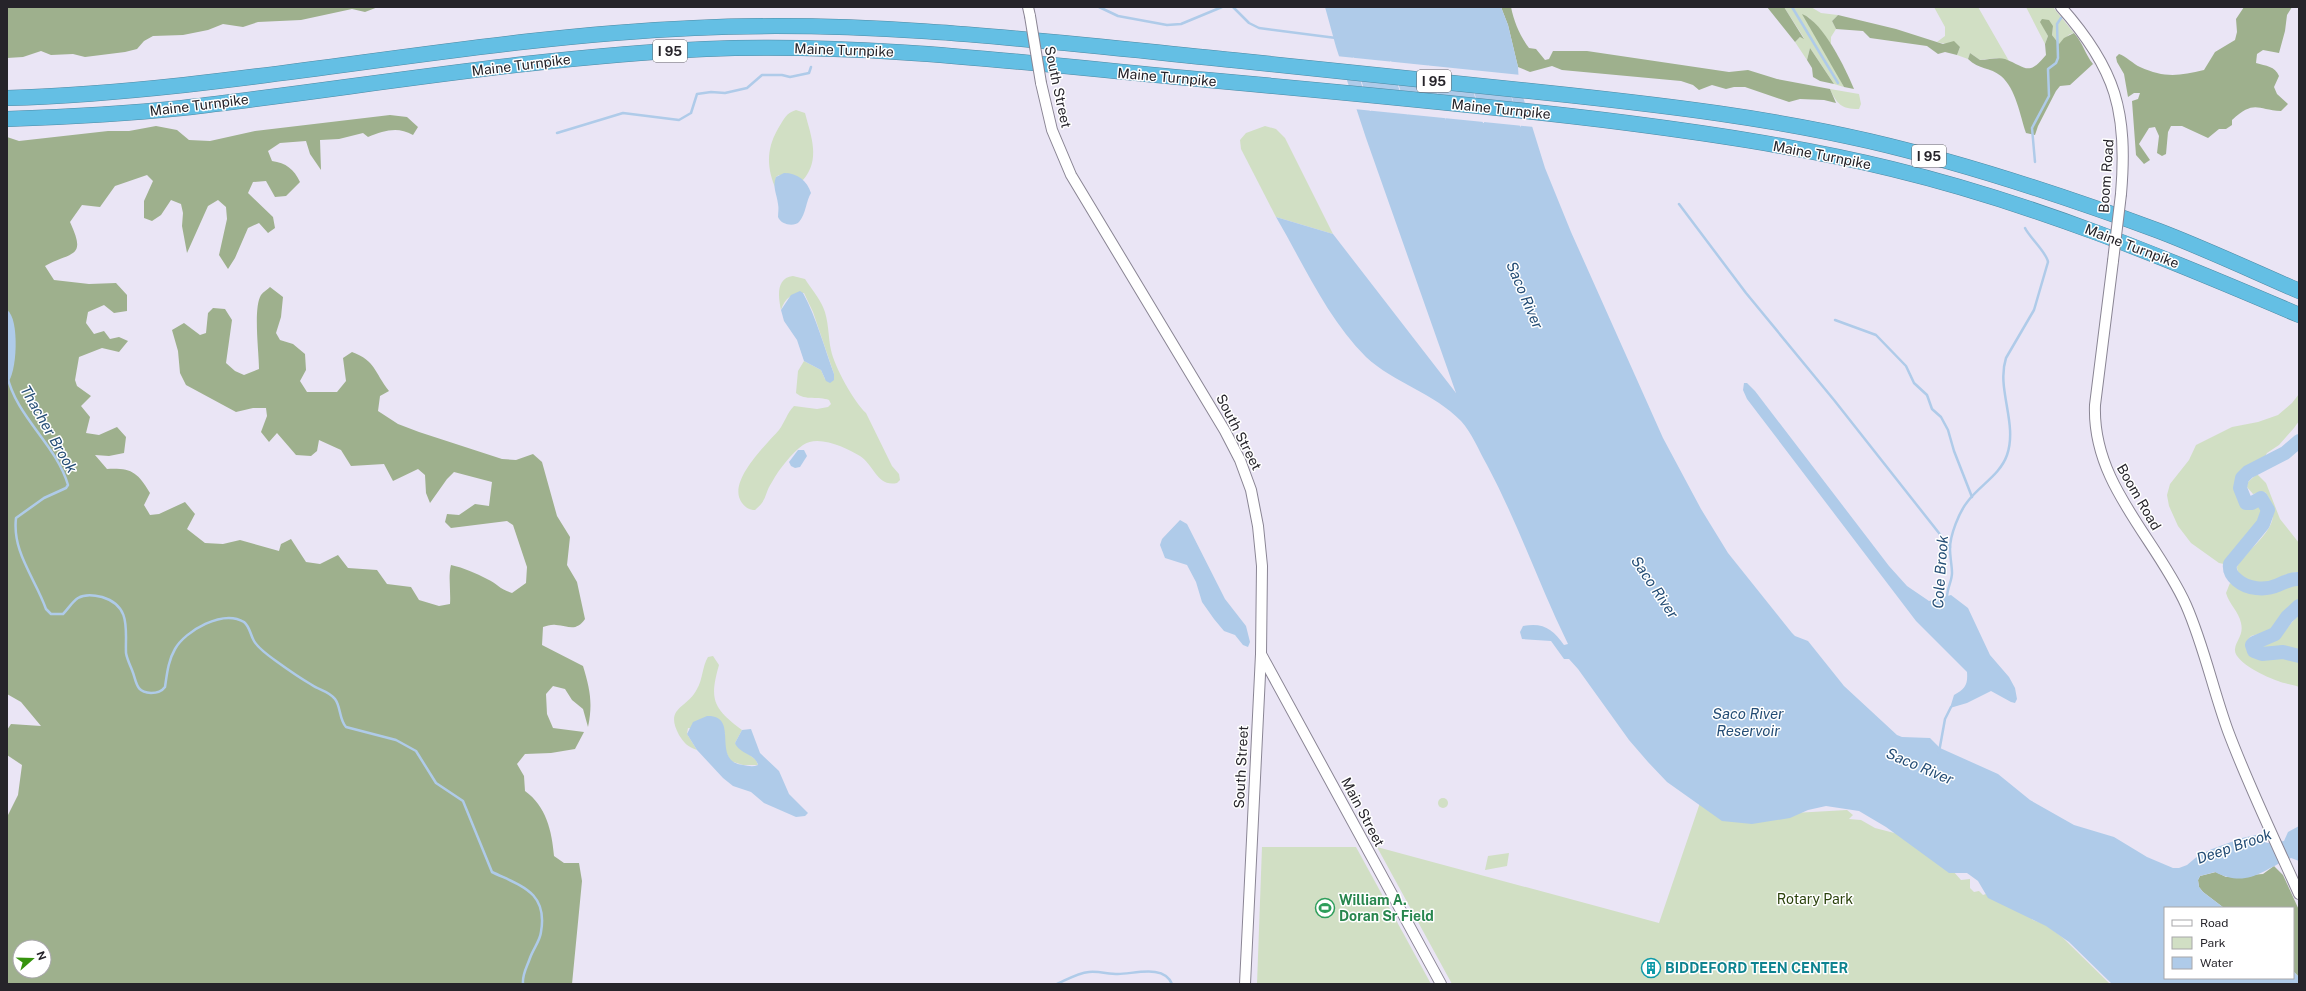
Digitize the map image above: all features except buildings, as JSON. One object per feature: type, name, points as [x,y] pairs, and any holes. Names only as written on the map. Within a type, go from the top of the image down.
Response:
[{"type":"highway","name":"Maine Turnpike","points":[[7,98],[83,95],[171,87],[524,41],[612,32],[785,25],[870,27],[967,34],[1540,92],[1746,116],[1865,140],[1942,159],[2017,182],[2164,233],[2299,291]]},
{"type":"highway","name":"Maine Turnpike","points":[[7,119],[90,116],[178,108],[533,63],[622,54],[710,49],[798,48],[920,53],[1547,113],[1687,131],[1810,151],[1929,179],[2045,213],[2190,268],[2299,315]]},
{"type":"street","name":"Boom Road","points":[[2061,7],[2097,54],[2108,74],[2116,96],[2124,141],[2121,194],[2096,396],[2095,421],[2098,444],[2106,469],[2116,489],[2164,566],[2186,606],[2230,736],[2266,822],[2299,894]]},
{"type":"street","name":"South Street","points":[[1029,12],[1041,84],[1052,130],[1071,175],[1225,431],[1246,474],[1255,508],[1261,547],[1261,654],[1245,984]]},
{"type":"street","name":"Main Street","points":[[1261,654],[1441,984]]},
{"type":"green space","points":[[7,7],[378,7],[365,12],[352,9],[301,20],[258,22],[243,27],[223,24],[208,30],[183,35],[153,36],[144,41],[137,49],[125,52],[85,57],[73,54],[51,55],[41,51],[23,57],[7,58]]},
{"type":"green space","points":[[1501,7],[1511,7],[1523,39],[1529,48],[1536,49],[1545,60],[1549,59],[1553,51],[1587,51],[1729,72],[1748,70],[1777,79],[1830,89],[1836,103],[1824,100],[1800,99],[1789,102],[1745,87],[1726,89],[1712,85],[1699,90],[1693,85],[1681,81],[1562,70],[1552,66],[1530,72],[1518,67],[1508,25]]},
{"type":"green space","points":[[1767,7],[1784,7],[1804,39],[1800,37],[1795,42]]},
{"type":"green space","points":[[1784,7],[1811,7],[1821,13],[1838,15],[1832,21],[1836,29],[1831,37],[1831,44],[1808,16],[1844,87],[1834,84],[1810,48],[1807,60],[1795,42],[1800,37],[1804,38]]},
{"type":"green space","points":[[1934,7],[1978,7],[2009,61],[1997,58],[1980,60],[1970,53],[1968,59],[1957,55],[1960,47],[1937,42],[1945,36],[1945,27]]},
{"type":"green space","points":[[2026,7],[2053,7],[2074,33],[2070,34],[2059,44],[2052,35],[2053,26],[2041,22],[2048,36],[2045,44]]},
{"type":"green space","points":[[2244,7],[2292,7],[2287,15],[2285,31],[2279,53],[2263,50],[2257,54],[2256,63],[2275,70],[2279,76],[2274,87],[2277,94],[2288,104],[2281,111],[2256,107],[2246,110],[2232,120],[2232,125],[2226,129],[2219,129],[2208,138],[2182,126],[2171,126],[2168,132],[2166,154],[2162,156],[2157,153],[2159,136],[2155,127],[2149,128],[2139,144],[2150,160],[2144,164],[2136,155],[2132,101],[2138,99],[2140,93],[2134,93],[2128,97],[2124,74],[2117,62],[2116,57],[2119,54],[2140,67],[2157,73],[2179,75],[2204,70],[2215,52],[2235,40],[2237,32],[2236,19]]},
{"type":"green space","points":[[1802,14],[1810,19],[1826,36],[1839,58],[1854,89],[1844,87]]},
{"type":"green space","points":[[1838,15],[1896,29],[1943,44],[1954,41],[1960,47],[1957,55],[1945,52],[1938,54],[1927,46],[1870,38],[1863,31],[1836,29],[1832,21]]},
{"type":"green space","points":[[2042,19],[2049,20],[2053,26],[2052,35],[2059,44],[2064,38],[2074,33],[2093,64],[2070,85],[2060,86],[2038,126],[2035,135],[2026,133],[2014,95],[2006,81],[1997,73],[1976,65],[1968,59],[1970,53],[1980,60],[2002,58],[2022,67],[2031,68],[2035,66],[2046,55],[2045,44],[2048,36],[2040,22]]},
{"type":"green space","points":[[1810,48],[1834,84],[1820,81],[1813,77],[1812,68],[1807,60]]},
{"type":"green space","points":[[1830,89],[1859,94],[1861,104],[1859,109],[1848,108],[1840,105]]},
{"type":"green space","points":[[796,110],[805,113],[812,139],[812,164],[803,180],[779,175],[776,177],[775,187],[769,164],[770,149],[779,127],[790,113]]},
{"type":"green space","points":[[390,115],[407,117],[418,127],[413,135],[407,132],[390,130],[368,137],[363,133],[339,139],[320,140],[321,170],[310,154],[306,141],[280,143],[268,151],[272,161],[289,167],[300,182],[286,196],[275,197],[266,181],[253,182],[248,193],[273,217],[275,228],[268,233],[259,223],[248,228],[235,258],[228,269],[219,255],[227,219],[226,207],[218,200],[208,206],[187,253],[182,226],[183,213],[181,204],[171,200],[161,215],[152,221],[144,218],[144,201],[153,181],[147,175],[115,186],[100,207],[82,205],[70,222],[75,234],[77,248],[69,255],[45,266],[54,280],[89,284],[116,283],[127,295],[127,311],[114,313],[104,305],[88,312],[86,323],[94,334],[104,331],[110,339],[119,337],[128,341],[119,352],[102,348],[79,357],[75,380],[77,386],[91,396],[81,406],[90,417],[86,433],[99,435],[117,427],[126,437],[124,453],[109,456],[95,455],[107,469],[122,469],[133,473],[141,480],[150,493],[144,505],[150,515],[159,514],[185,502],[195,514],[187,529],[205,543],[223,544],[240,540],[279,551],[281,544],[291,539],[306,562],[320,564],[338,555],[348,568],[377,570],[387,584],[411,587],[419,600],[439,606],[450,604],[451,565],[479,575],[512,593],[526,583],[527,567],[513,525],[507,521],[451,528],[445,522],[447,514],[459,515],[475,504],[489,506],[492,482],[454,472],[447,479],[430,503],[426,493],[425,475],[418,469],[393,481],[384,464],[351,466],[341,450],[319,440],[317,451],[311,456],[296,455],[277,433],[269,442],[261,432],[267,416],[266,408],[253,408],[236,412],[186,385],[180,373],[178,351],[172,330],[184,323],[200,335],[206,333],[208,313],[213,308],[225,309],[232,320],[226,363],[235,371],[244,375],[259,369],[257,310],[261,295],[270,287],[283,297],[281,317],[276,333],[280,340],[293,344],[305,354],[306,370],[300,381],[307,392],[337,392],[346,381],[343,358],[352,352],[360,355],[370,363],[389,391],[380,396],[378,411],[398,424],[502,459],[516,460],[533,454],[542,462],[557,516],[570,537],[567,565],[577,582],[585,619],[582,623],[575,627],[553,625],[543,627],[542,645],[583,666],[589,689],[590,711],[588,727],[583,709],[572,700],[565,689],[553,686],[546,694],[547,714],[553,728],[584,732],[575,749],[551,753],[525,754],[517,764],[524,776],[525,791],[538,804],[547,820],[552,837],[554,856],[564,863],[579,863],[582,881],[572,984],[7,984],[7,817],[18,795],[22,765],[7,755],[7,730],[11,724],[41,726],[21,702],[7,694],[7,137],[19,141],[108,131],[129,131],[156,126],[177,130],[189,140],[210,141],[255,131]]},
{"type":"green space","points":[[1265,126],[1276,129],[1285,138],[1333,234],[1276,217],[1241,149],[1240,140],[1246,133]]},
{"type":"green space","points":[[793,276],[805,279],[821,304],[825,312],[831,350],[840,374],[856,401],[866,413],[892,466],[899,474],[900,480],[897,483],[885,482],[880,479],[865,460],[848,449],[832,443],[816,441],[809,442],[794,452],[778,472],[762,503],[755,510],[751,510],[742,503],[739,494],[739,485],[750,464],[779,430],[794,406],[817,409],[828,407],[831,404],[829,400],[821,398],[808,398],[796,393],[798,371],[804,361],[821,370],[825,379],[834,374],[813,312],[804,293],[793,295],[787,299],[781,310],[779,294],[781,284],[787,277]]},
{"type":"green space","points":[[2299,394],[2299,421],[2294,428],[2279,445],[2267,453],[2263,460],[2245,467],[2238,475],[2237,498],[2241,505],[2249,509],[2261,505],[2264,513],[2256,527],[2224,564],[2219,563],[2191,543],[2178,526],[2169,506],[2167,495],[2170,484],[2189,460],[2196,445],[2232,427],[2258,422],[2278,415],[2292,403]]},
{"type":"green space","points":[[2257,474],[2266,483],[2280,519],[2299,543],[2299,572],[2291,573],[2270,582],[2263,583],[2256,583],[2238,574],[2237,567],[2243,558],[2266,533],[2271,524],[2273,515],[2272,504],[2265,492],[2253,494],[2247,487],[2248,482]]},
{"type":"green space","points":[[2230,583],[2241,589],[2254,592],[2273,592],[2291,584],[2299,584],[2299,600],[2286,609],[2273,630],[2251,636],[2247,641],[2248,654],[2257,659],[2279,656],[2299,662],[2299,687],[2281,682],[2259,673],[2239,659],[2235,649],[2242,627],[2240,619],[2226,593]]},
{"type":"green space","points":[[2299,614],[2299,651],[2285,646],[2261,648],[2260,646],[2279,638]]},
{"type":"green space","points":[[713,656],[719,665],[714,687],[716,702],[719,709],[742,730],[735,743],[756,760],[758,765],[743,765],[730,761],[725,749],[725,733],[688,728],[687,734],[697,750],[691,748],[685,742],[679,735],[675,726],[675,713],[693,696],[699,685],[708,657]]},
{"type":"green space","name":"Rotary Park","points":[[1702,797],[1794,813],[1847,810],[1853,815],[1849,819],[1861,820],[1875,828],[1902,835],[1953,871],[1961,880],[1970,879],[1970,888],[1974,892],[1979,891],[1983,895],[1986,894],[2016,905],[2033,920],[2046,925],[2062,937],[2110,984],[1452,984],[1377,847],[1659,923]]},
{"type":"green space","points":[[1441,798],[1445,798],[1447,799],[1447,807],[1441,808],[1438,805],[1438,801]]},
{"type":"green space","points":[[1262,847],[1356,847],[1431,984],[1257,984]]},
{"type":"green space","points":[[1509,853],[1507,866],[1485,870],[1488,856]]},
{"type":"green space","points":[[2274,866],[2283,875],[2299,910],[2299,977],[2294,972],[2294,907],[2223,907],[2203,892],[2199,887],[2198,880],[2200,876],[2216,872],[2226,877],[2263,874]]},
{"type":"water","name":"Saco River Reservoir","points":[[1325,7],[1501,7],[1508,25],[1518,67],[1519,84],[1545,168],[1571,232],[1663,438],[1701,509],[1728,553],[1792,633],[1795,636],[1808,641],[1844,686],[1897,735],[1902,737],[1930,738],[1940,748],[1998,774],[2030,800],[2074,825],[2114,837],[2147,857],[2173,868],[2179,868],[2187,865],[2199,855],[2242,838],[2256,835],[2267,843],[2284,841],[2288,832],[2299,826],[2299,861],[2291,858],[2255,876],[2246,878],[2237,879],[2215,872],[2200,876],[2198,880],[2199,887],[2203,892],[2223,907],[2164,907],[2164,979],[2294,979],[2294,972],[2299,977],[2299,984],[2112,984],[2069,942],[2046,926],[1988,898],[1978,881],[1967,873],[1949,873],[1886,827],[1859,811],[1826,806],[1808,810],[1790,818],[1752,824],[1722,821],[1667,782],[1629,740],[1578,669],[1569,659],[1564,659],[1551,641],[1522,639],[1520,632],[1523,626],[1536,625],[1547,628],[1556,635],[1564,645],[1568,644],[1547,599],[1509,509],[1472,437],[1461,421],[1450,411],[1377,366],[1352,342],[1339,325],[1317,290],[1276,217],[1333,234],[1456,393],[1366,138],[1336,47]],"holes":[[[1353,57],[1354,58],[1371,111],[1370,111]],[[1391,61],[1408,114],[1408,115],[1390,62]],[[1428,66],[1446,119],[1446,120]],[[1466,68],[1484,122],[1483,123]],[[1504,72],[1521,127],[1520,126]]]},
{"type":"water","points":[[784,173],[794,174],[801,178],[811,193],[805,211],[797,224],[791,225],[782,222],[778,217],[775,181],[776,177]]},
{"type":"water","points":[[800,291],[803,293],[812,313],[834,374],[834,380],[830,383],[826,381],[821,370],[804,361],[797,340],[784,321],[781,310],[791,295]]},
{"type":"water","points":[[7,310],[11,315],[14,324],[16,347],[13,370],[7,383]]},
{"type":"water","points":[[1744,383],[1747,383],[1755,391],[1889,566],[1907,586],[1929,601],[1951,595],[1968,608],[1990,655],[2009,677],[2015,688],[2017,699],[2015,703],[1991,691],[1967,703],[1950,708],[1954,695],[1961,691],[1965,686],[1967,672],[1916,621],[1747,399],[1743,390]]},
{"type":"water","points":[[798,450],[804,450],[807,456],[800,467],[795,468],[791,466],[789,462]]},
{"type":"water","points":[[1180,520],[1187,524],[1225,599],[1246,626],[1250,642],[1248,647],[1243,645],[1235,635],[1224,631],[1214,619],[1202,602],[1196,582],[1187,565],[1165,558],[1160,545],[1162,539]]},
{"type":"water","points":[[707,716],[717,718],[722,723],[725,730],[728,756],[733,762],[752,766],[758,765],[757,761],[740,750],[735,743],[742,730],[751,729],[760,753],[779,771],[789,794],[808,813],[805,816],[796,817],[764,803],[751,792],[733,786],[723,778],[697,750],[687,734],[693,722]]},
{"type":"pier","points":[[1336,56],[1521,75],[1521,84],[1344,78]]},
{"type":"pier","points":[[1346,86],[1527,104],[1534,127],[1354,109]]},
{"type":"waterway","points":[[1099,7],[1118,16],[1167,25],[1181,24],[1222,7]]},
{"type":"waterway","points":[[1233,7],[1249,23],[1259,28],[1336,38]]},
{"type":"waterway","points":[[1792,7],[1838,83]]},
{"type":"waterway","name":"Cole Brook","points":[[2035,162],[2032,128],[2049,96],[2048,69],[2056,63],[2058,58],[2057,24],[2061,18]]},
{"type":"waterway","points":[[557,133],[623,113],[679,120],[691,113],[697,94],[711,92],[725,93],[747,88],[762,75],[782,75],[790,77],[809,73],[811,67]]},
{"type":"waterway","points":[[1679,204],[1746,293],[1834,400],[1950,547]]},
{"type":"waterway","name":"Cole Brook","points":[[1947,597],[1952,573],[1950,543],[1958,517],[1973,495],[2000,468],[2007,455],[2010,443],[2009,418],[2003,382],[2006,358],[2034,310],[2048,262],[2045,254],[2025,228]]},
{"type":"waterway","points":[[1835,320],[1876,335],[1906,366],[1914,383],[1927,395],[1932,409],[1941,417],[1948,430],[1954,451],[1972,497]]},
{"type":"waterway","name":"Thacher Brook","points":[[7,375],[19,404],[55,456],[68,485],[66,488],[44,498],[16,518],[17,542],[25,565],[46,609],[51,614],[63,614],[76,600],[87,595],[99,596],[112,601],[123,613],[126,628],[126,653],[137,686],[142,691],[151,693],[159,692],[165,687],[171,658],[175,649],[187,635],[205,624],[216,620],[226,618],[244,622],[249,628],[256,644],[267,654],[315,687],[333,696],[337,702],[342,720],[346,727],[396,740],[416,751],[436,783],[463,801],[492,872],[522,887],[530,892],[536,899],[540,908],[542,919],[540,935],[525,971],[523,984]]},
{"type":"waterway","name":"Deep Brook","points":[[2299,441],[2285,453],[2248,472],[2242,478],[2240,488],[2246,503],[2252,503],[2261,498],[2268,510],[2263,524],[2230,564],[2230,571],[2233,576],[2241,583],[2251,587],[2268,588],[2291,580],[2299,579]]},
{"type":"waterway","name":"Deep Brook","points":[[2299,606],[2287,617],[2275,634],[2252,645],[2254,651],[2262,654],[2283,652],[2299,656]]},
{"type":"waterway","name":"Cole Brook","points":[[1939,752],[1945,719],[1951,707]]},
{"type":"waterway","name":"Thacher Brook","points":[[1057,984],[1077,975],[1089,972],[1118,974],[1156,972],[1168,978],[1172,984]]},
{"type":"place","name":"William A. Doran Sr Field","points":[[1325,908]]},
{"type":"place","name":"BIDDEFORD TEEN CENTER","points":[[1651,968]]},
{"type":"water label","name":"Saco River","points":[[1525,295]]},
{"type":"water label","name":"Saco River","points":[[1655,587]]},
{"type":"water label","name":"Saco River","points":[[1920,766]]}]
